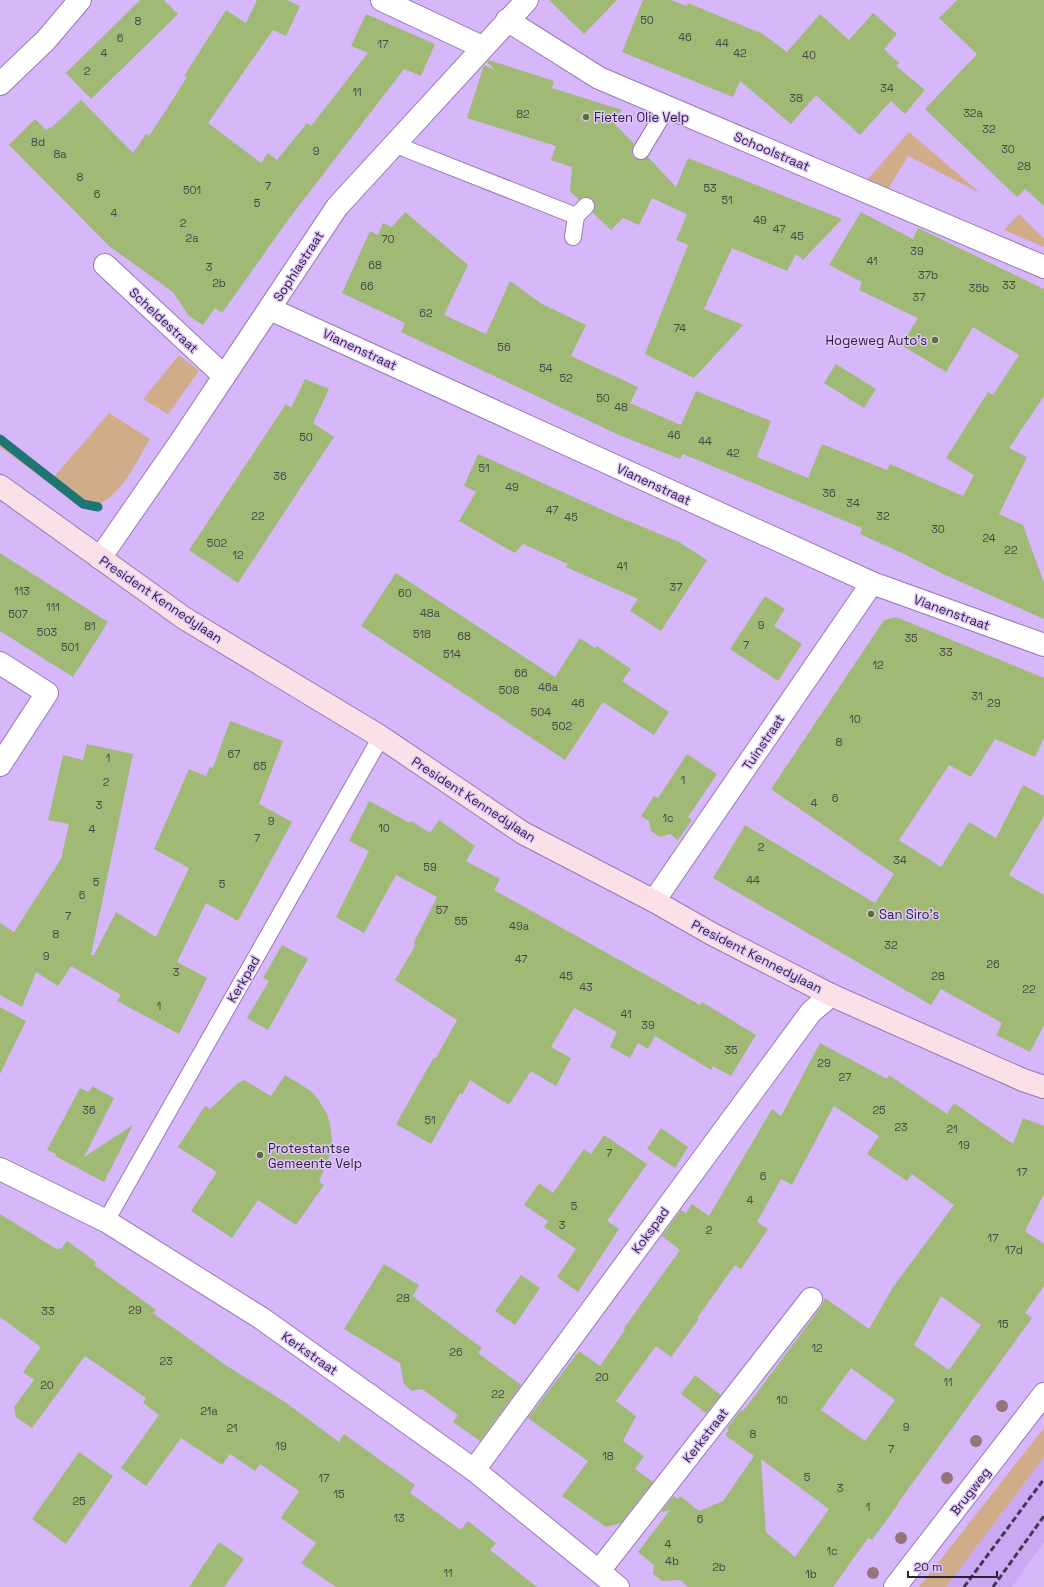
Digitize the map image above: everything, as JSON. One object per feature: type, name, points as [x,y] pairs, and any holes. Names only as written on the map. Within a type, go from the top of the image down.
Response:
[{"type":"street","points":[[0,84],[46,40],[80,0]]},
{"type":"street","points":[[382,0],[482,47]]},
{"type":"street","name":"Sophiastraat","points":[[100,558],[338,207],[482,47],[527,0]]},
{"type":"street","name":"Schoolstraat","points":[[507,20],[598,78],[664,104],[1044,267]]},
{"type":"street","name":"Scheldestraat","points":[[105,265],[224,376]]},
{"type":"street","name":"Vianenstraat","points":[[270,309],[872,583],[1044,645]]},
{"type":"street","name":"President Kennedylaan","points":[[0,486],[184,618],[381,737],[523,833],[654,901],[712,934],[831,995],[1023,1080],[1044,1087]]},
{"type":"street","name":"Tuinstraat","points":[[654,901],[872,583]]},
{"type":"street","points":[[0,662],[47,693],[0,765]]},
{"type":"street","name":"Kokspad","points":[[474,1470],[811,1012],[831,995]]},
{"type":"street","name":"Kerkstraat","points":[[0,1169],[106,1221],[261,1318],[474,1470],[618,1587]]},
{"type":"street","name":"Kerkstraat","points":[[599,1572],[811,1299]]},
{"type":"street","name":"Brugweg","points":[[895,1587],[1044,1394]]},
{"type":"lane","points":[[641,151],[659,121],[664,104]]},
{"type":"lane","points":[[395,143],[406,149],[581,211],[573,236]]},
{"type":"lane","name":"Kerkpad","points":[[106,1221],[381,737]]},
{"type":"shaded area","points":[[909,132],[980,193],[908,156],[888,189],[866,181]]},
{"type":"shaded area","points":[[1019,214],[1044,239],[1044,247],[1004,230]]},
{"type":"shaded area","points":[[179,355],[199,371],[168,414],[143,399]]},
{"type":"shaded area","points":[[109,413],[150,439],[126,480],[109,498],[100,503],[90,506],[75,502],[0,447],[0,435],[54,477]]},
{"type":"shaded area","points":[[1044,1428],[1044,1457],[946,1587],[919,1587]]},
{"type":"shaded area","points":[[1044,1457],[1044,1542],[1012,1587],[946,1587]]},
{"type":"building","points":[[140,0],[164,0],[178,14],[91,99],[66,73]]},
{"type":"building","points":[[257,0],[287,0],[300,6],[286,36],[273,30],[208,123],[261,163],[268,153],[277,160],[307,123],[311,126],[368,53],[351,46],[366,14],[435,44],[421,76],[404,69],[288,220],[222,313],[215,308],[203,325],[189,316],[173,292],[109,246],[9,145],[35,119],[46,130],[50,127],[51,128],[81,100],[133,153],[146,134],[149,136],[168,107],[187,77],[184,76],[226,10],[246,23]]},
{"type":"building","points":[[549,0],[617,0],[584,34]]},
{"type":"building","points":[[643,0],[671,0],[687,6],[688,3],[763,34],[787,52],[820,14],[849,40],[873,13],[897,34],[884,49],[899,63],[896,66],[925,90],[905,114],[891,101],[860,135],[816,95],[791,124],[740,81],[733,97],[622,52]]},
{"type":"building","points":[[957,0],[1044,0],[1044,206],[1025,189],[1017,197],[925,109],[977,54],[939,18]]},
{"type":"building","points":[[489,60],[554,81],[552,88],[622,110],[612,121],[634,144],[632,150],[633,156],[640,160],[648,157],[676,187],[688,158],[842,219],[803,260],[796,254],[787,271],[732,248],[704,309],[743,325],[694,378],[645,354],[688,245],[676,240],[687,214],[652,198],[639,225],[623,218],[611,230],[593,213],[595,204],[592,199],[584,197],[579,200],[570,191],[572,167],[551,160],[556,146],[467,118],[484,65],[495,70],[487,62]]},
{"type":"building","points":[[405,212],[468,265],[444,315],[486,334],[510,281],[542,304],[586,325],[571,356],[638,387],[630,403],[681,425],[696,391],[771,421],[757,457],[808,478],[822,444],[887,470],[890,464],[963,496],[974,475],[946,458],[988,392],[993,395],[1019,355],[973,327],[946,372],[901,345],[918,318],[859,290],[862,282],[829,265],[861,212],[913,239],[918,228],[1044,289],[1044,396],[1009,448],[1027,457],[999,514],[1023,525],[1044,583],[1044,619],[941,573],[860,534],[862,528],[683,454],[680,459],[619,435],[401,332],[405,323],[342,293],[370,231],[378,235],[383,223],[392,227]]},
{"type":"building","points":[[836,364],[876,389],[864,408],[824,383]]},
{"type":"building","points":[[305,379],[329,389],[313,423],[334,437],[238,583],[189,550],[286,404],[291,408]]},
{"type":"building","points":[[478,454],[614,515],[679,542],[707,560],[661,631],[630,611],[638,599],[566,567],[568,564],[523,544],[515,553],[459,521],[476,492],[464,486]]},
{"type":"building","points":[[0,553],[108,622],[73,677],[0,631]]},
{"type":"building","points":[[396,573],[555,677],[580,638],[595,648],[597,646],[631,669],[622,681],[669,712],[654,735],[603,702],[565,760],[361,626]]},
{"type":"building","points":[[765,596],[785,609],[774,626],[802,644],[778,681],[730,649]]},
{"type":"building","points":[[896,617],[1044,678],[1044,738],[1035,757],[995,739],[971,777],[949,765],[899,840],[941,867],[969,822],[996,838],[1023,785],[1044,796],[1044,816],[1009,875],[1044,895],[1044,1025],[1030,1052],[996,1035],[1002,1023],[941,989],[931,1005],[713,878],[745,825],[875,903],[894,874],[771,789],[884,620]]},
{"type":"building","points":[[230,721],[283,741],[259,804],[292,822],[238,921],[206,903],[177,962],[207,978],[179,1034],[117,1001],[121,995],[71,966],[58,986],[36,972],[22,1007],[0,995],[0,923],[14,932],[61,859],[69,824],[48,820],[63,755],[83,760],[87,744],[133,754],[91,955],[94,955],[116,912],[156,937],[189,868],[154,849],[189,769],[206,776],[210,767],[213,768]]},
{"type":"building","points":[[687,754],[717,774],[688,817],[692,820],[678,840],[670,834],[660,837],[651,831],[649,821],[641,816],[654,796],[658,798]]},
{"type":"building","points":[[369,801],[410,823],[411,821],[430,833],[439,820],[475,846],[466,861],[500,879],[494,890],[700,1005],[702,1002],[756,1035],[731,1076],[713,1066],[711,1070],[655,1036],[648,1049],[638,1043],[630,1058],[610,1047],[617,1032],[574,1008],[551,1047],[571,1058],[556,1086],[531,1071],[509,1105],[470,1080],[462,1095],[460,1093],[431,1144],[396,1124],[457,1020],[395,980],[415,946],[414,942],[437,897],[396,875],[364,933],[336,917],[369,851],[349,841]]},
{"type":"building","points":[[282,945],[308,959],[268,1030],[247,1018],[269,981],[263,978]]},
{"type":"building","points":[[0,1007],[26,1021],[0,1074]]},
{"type":"building","points":[[820,1043],[887,1079],[889,1075],[947,1114],[954,1103],[1013,1144],[1023,1118],[1044,1126],[1044,1194],[1025,1231],[1044,1244],[1044,1286],[1025,1313],[1032,1318],[872,1540],[868,1538],[833,1587],[688,1587],[680,1580],[662,1581],[653,1574],[654,1565],[638,1552],[670,1510],[661,1512],[673,1496],[678,1499],[680,1496],[699,1511],[723,1501],[754,1456],[725,1435],[729,1430],[727,1428],[741,1410],[743,1411],[821,1307],[825,1298],[869,1329],[893,1287],[954,1205],[912,1174],[907,1181],[867,1154],[879,1136],[834,1106],[792,1185],[781,1179],[757,1222],[768,1229],[741,1269],[735,1265],[697,1318],[699,1319],[671,1357],[656,1346],[616,1401],[636,1416],[623,1441],[644,1456],[635,1469],[653,1482],[621,1523],[606,1527],[562,1496],[588,1461],[528,1418],[579,1351],[600,1366],[625,1330],[624,1328],[680,1250],[662,1236],[681,1210],[686,1213],[692,1204],[709,1216],[772,1109],[781,1116]],"holes":[[[941,1296],[981,1325],[949,1370],[914,1345]],[[851,1368],[895,1400],[865,1441],[821,1410]],[[761,1459],[829,1509],[795,1557],[766,1532]]]},
{"type":"building","name":"Protestantse Gemeente Velp","points":[[285,1075],[311,1091],[327,1114],[332,1141],[329,1157],[319,1182],[324,1185],[296,1225],[258,1200],[232,1238],[191,1211],[217,1172],[178,1147],[205,1106],[210,1109],[237,1084],[244,1080],[271,1096]]},
{"type":"building","points":[[92,1086],[114,1098],[84,1157],[133,1125],[104,1182],[55,1156],[56,1154],[47,1150],[80,1088],[89,1092]]},
{"type":"building","points":[[661,1128],[688,1147],[675,1168],[647,1149]]},
{"type":"building","points":[[604,1135],[647,1164],[607,1221],[619,1229],[578,1292],[557,1277],[576,1249],[544,1227],[548,1221],[524,1205],[539,1183],[553,1193],[584,1149],[591,1154]]},
{"type":"building","points":[[0,1214],[58,1250],[59,1248],[61,1249],[67,1241],[96,1262],[94,1265],[156,1310],[153,1313],[227,1366],[285,1402],[339,1442],[344,1434],[415,1485],[410,1493],[461,1530],[468,1521],[496,1543],[490,1550],[537,1587],[336,1587],[301,1563],[316,1543],[281,1518],[299,1491],[260,1464],[255,1471],[230,1454],[222,1465],[181,1438],[146,1486],[121,1468],[159,1415],[143,1403],[146,1398],[85,1356],[32,1428],[16,1417],[14,1407],[34,1380],[23,1372],[41,1347],[0,1317]]},
{"type":"building","points":[[384,1264],[419,1285],[413,1296],[417,1298],[416,1299],[482,1348],[478,1353],[521,1385],[480,1441],[453,1422],[458,1415],[422,1389],[412,1391],[404,1384],[400,1363],[344,1329]]},
{"type":"building","points":[[521,1275],[540,1288],[515,1325],[495,1311]]},
{"type":"building","points":[[695,1375],[721,1395],[706,1413],[681,1394]]},
{"type":"building","points":[[79,1452],[113,1476],[66,1544],[32,1519]]},
{"type":"building","points":[[219,1542],[244,1559],[224,1587],[189,1587]]},
{"type":"waterway","points":[[0,439],[83,504],[98,507]]},
{"type":"railway","points":[[964,1587],[1044,1479]]},
{"type":"railway","points":[[993,1587],[1044,1516]]},
{"type":"place","name":"Fieten Olie Velp","points":[[586,117]]},
{"type":"place","name":"Hogeweg Auto's","points":[[935,340]]},
{"type":"place","name":"San Siro's","points":[[871,914]]},
{"type":"place","name":"Protestantse Gemeente Velp","points":[[260,1155]]}]
